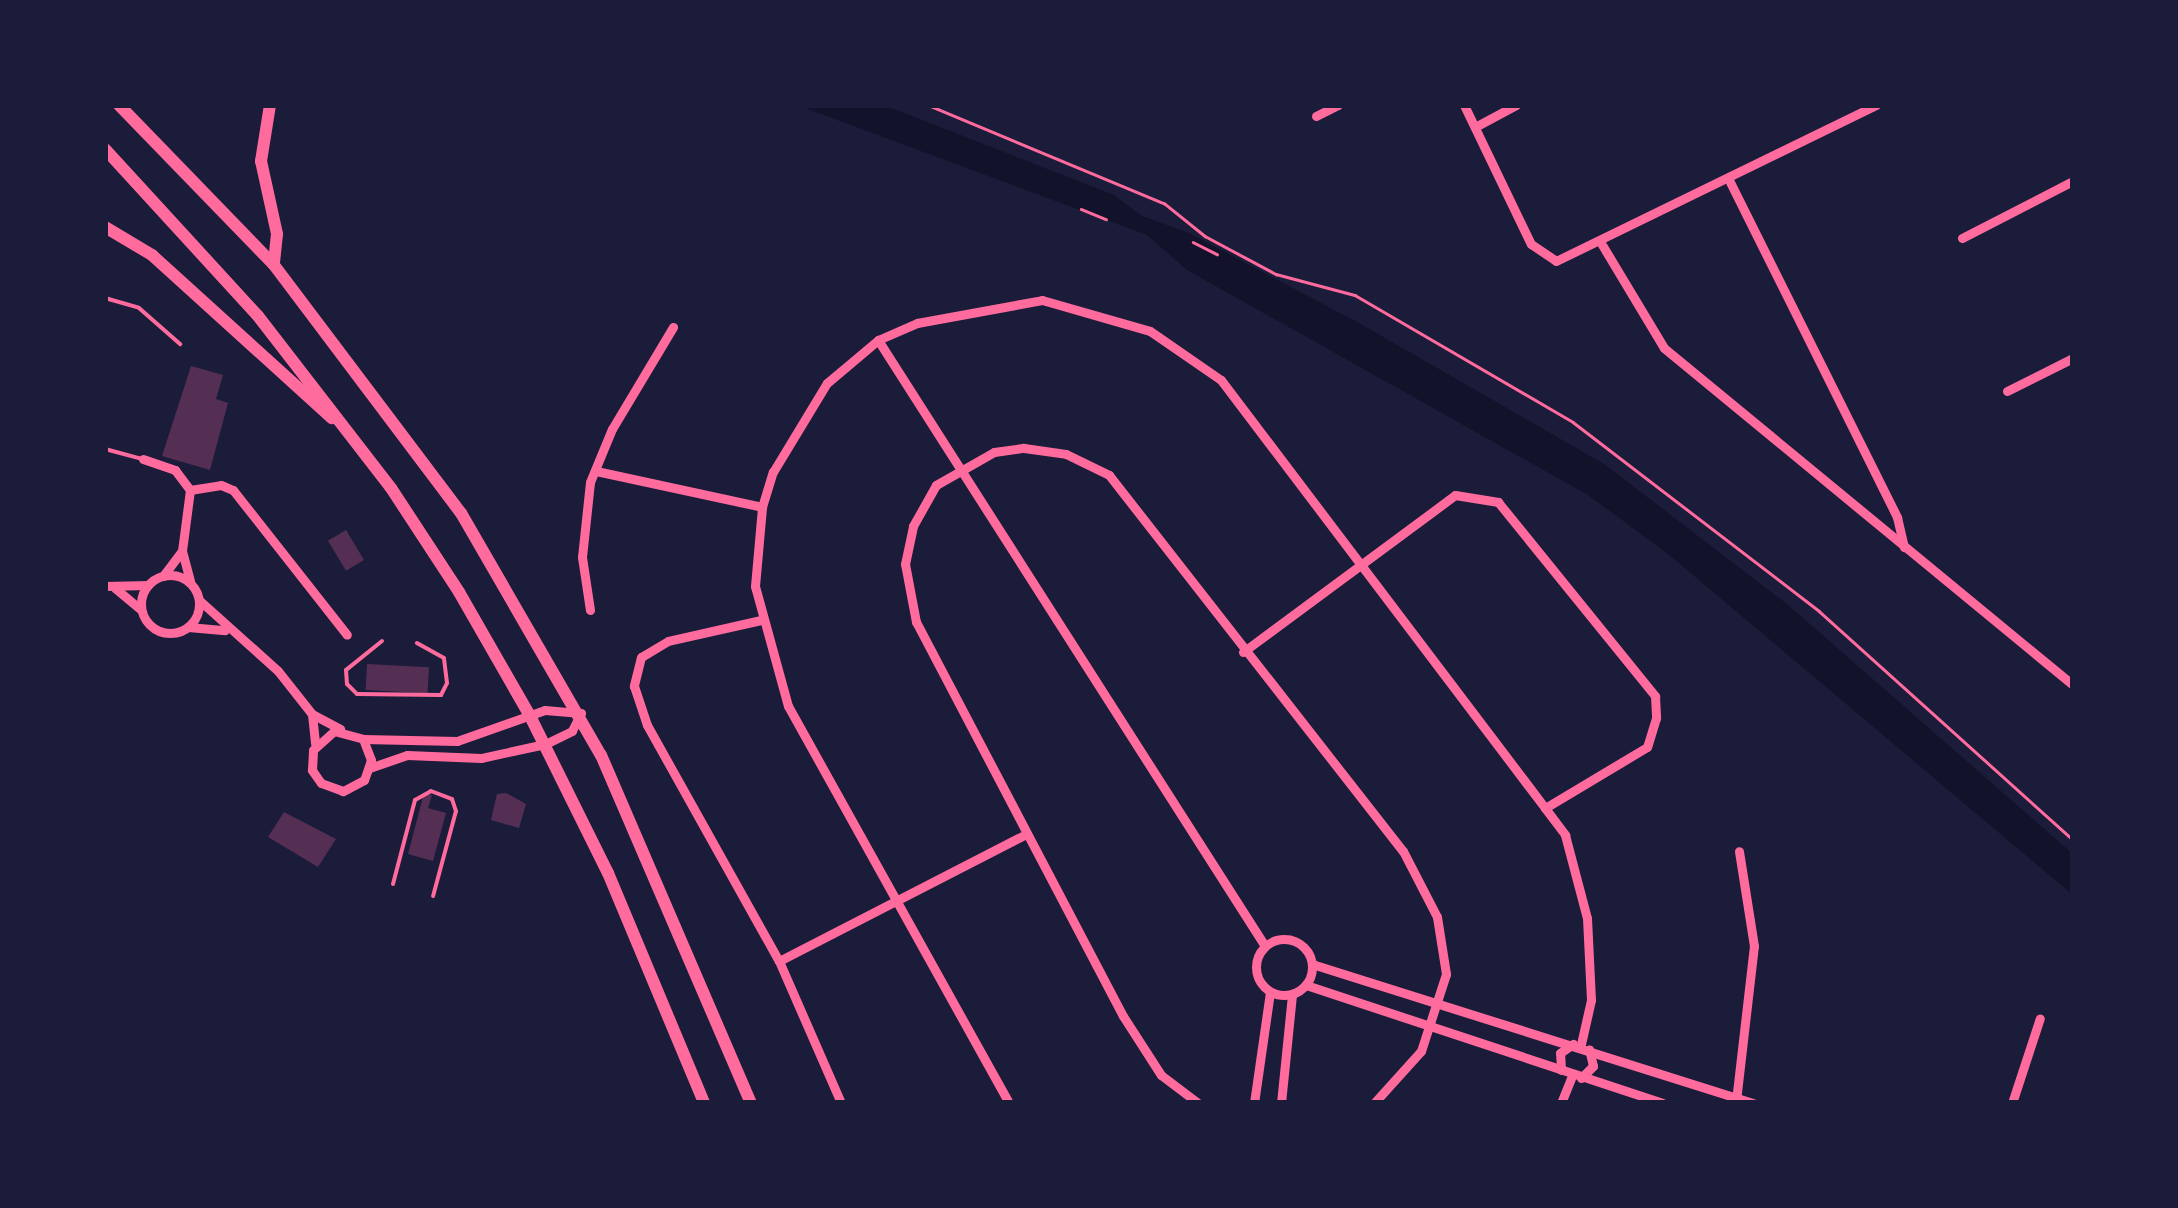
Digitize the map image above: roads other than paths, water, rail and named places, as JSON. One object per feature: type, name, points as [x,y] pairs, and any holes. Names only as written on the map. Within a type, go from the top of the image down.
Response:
[{"type":"main road","points":[[119,105],[274,265],[461,512],[581,714],[678,922],[751,1103]]},
{"type":"main road","points":[[270,105],[261,162],[277,234],[274,265]]},
{"type":"main road","points":[[105,149],[228,280],[348,432],[459,592],[545,744],[632,928],[704,1103]]},
{"type":"main road","points":[[105,227],[152,255],[348,432]]},
{"type":"street","points":[[1316,116],[1338,105]]},
{"type":"street","points":[[1464,105],[1540,256],[1556,261],[1601,243],[1876,105]]},
{"type":"street","points":[[1475,127],[1516,105]]},
{"type":"street","points":[[1729,180],[1897,517],[1904,549]]},
{"type":"street","points":[[1962,238],[2073,181]]},
{"type":"street","points":[[1601,243],[1664,348],[2073,685]]},
{"type":"street","points":[[1009,1103],[900,898],[788,706],[761,620],[755,586],[762,507],[798,424],[828,383],[878,340],[969,310],[1042,300],[1150,330],[1221,380],[1565,835],[1587,918],[1591,1000],[1582,1045],[1594,1066],[1576,1078],[1561,1103]]},
{"type":"street","points":[[590,610],[582,532],[596,471],[637,381],[673,327]]},
{"type":"street","points":[[878,340],[963,465],[1265,946]]},
{"type":"street","points":[[2006,391],[2073,358]]},
{"type":"street","points":[[1198,1103],[1161,1075],[1026,834],[910,600],[906,564],[912,526],[936,486],[963,465],[1024,448],[1066,454],[1109,475],[1243,652],[1403,850],[1437,916],[1446,969],[1432,1026],[1406,1072],[1374,1103]]},
{"type":"street","points":[[143,459],[175,470],[190,490],[182,551],[200,600],[225,630],[278,672],[312,714],[363,740],[470,739],[560,708],[581,714],[572,732],[545,744],[481,758],[407,755],[370,768],[352,788],[327,787],[312,770],[312,714]]},
{"type":"street","points":[[596,471],[762,507]]},
{"type":"street","points":[[190,490],[221,485],[233,490],[347,636]]},
{"type":"street","points":[[1243,652],[1454,495],[1498,502],[1654,696],[1656,718],[1647,747],[1545,808]]},
{"type":"street","points":[[110,587],[148,585],[163,576],[182,551]]},
{"type":"street","points":[[163,576],[191,583]]},
{"type":"street","points":[[141,610],[148,585]]},
{"type":"street","points":[[110,587],[141,610],[159,631],[225,630]]},
{"type":"street","points":[[188,628],[200,600]]},
{"type":"street","points":[[761,620],[668,641],[641,657],[634,686],[647,726],[779,960],[841,1103]]},
{"type":"street","points":[[315,744],[342,730]]},
{"type":"street","points":[[363,740],[370,768]]},
{"type":"street","points":[[779,960],[1026,834]]},
{"type":"street","points":[[1736,1100],[1754,946],[1739,851]]},
{"type":"street","points":[[1254,1103],[1270,992],[1256,970],[1265,946],[1274,940],[1295,943],[1312,964],[1582,1045],[1754,1103]]},
{"type":"street","points":[[1281,1103],[1292,996],[1306,985],[1312,964]]},
{"type":"street","points":[[1306,985],[1576,1078],[1662,1103]]},
{"type":"street","points":[[1270,992],[1292,996]]},
{"type":"street","points":[[2012,1103],[2040,1018]]},
{"type":"street","points":[[1561,1070],[1560,1052],[1582,1045]]},
{"type":"lane","points":[[105,298],[140,308],[180,344]]},
{"type":"lane","points":[[105,449],[143,459]]},
{"type":"lane","points":[[382,641],[346,670],[346,684],[357,694],[440,694],[447,682],[444,658],[417,643]]},
{"type":"lane","points":[[393,884],[414,800],[431,791],[452,799],[456,811],[433,896]]}]
